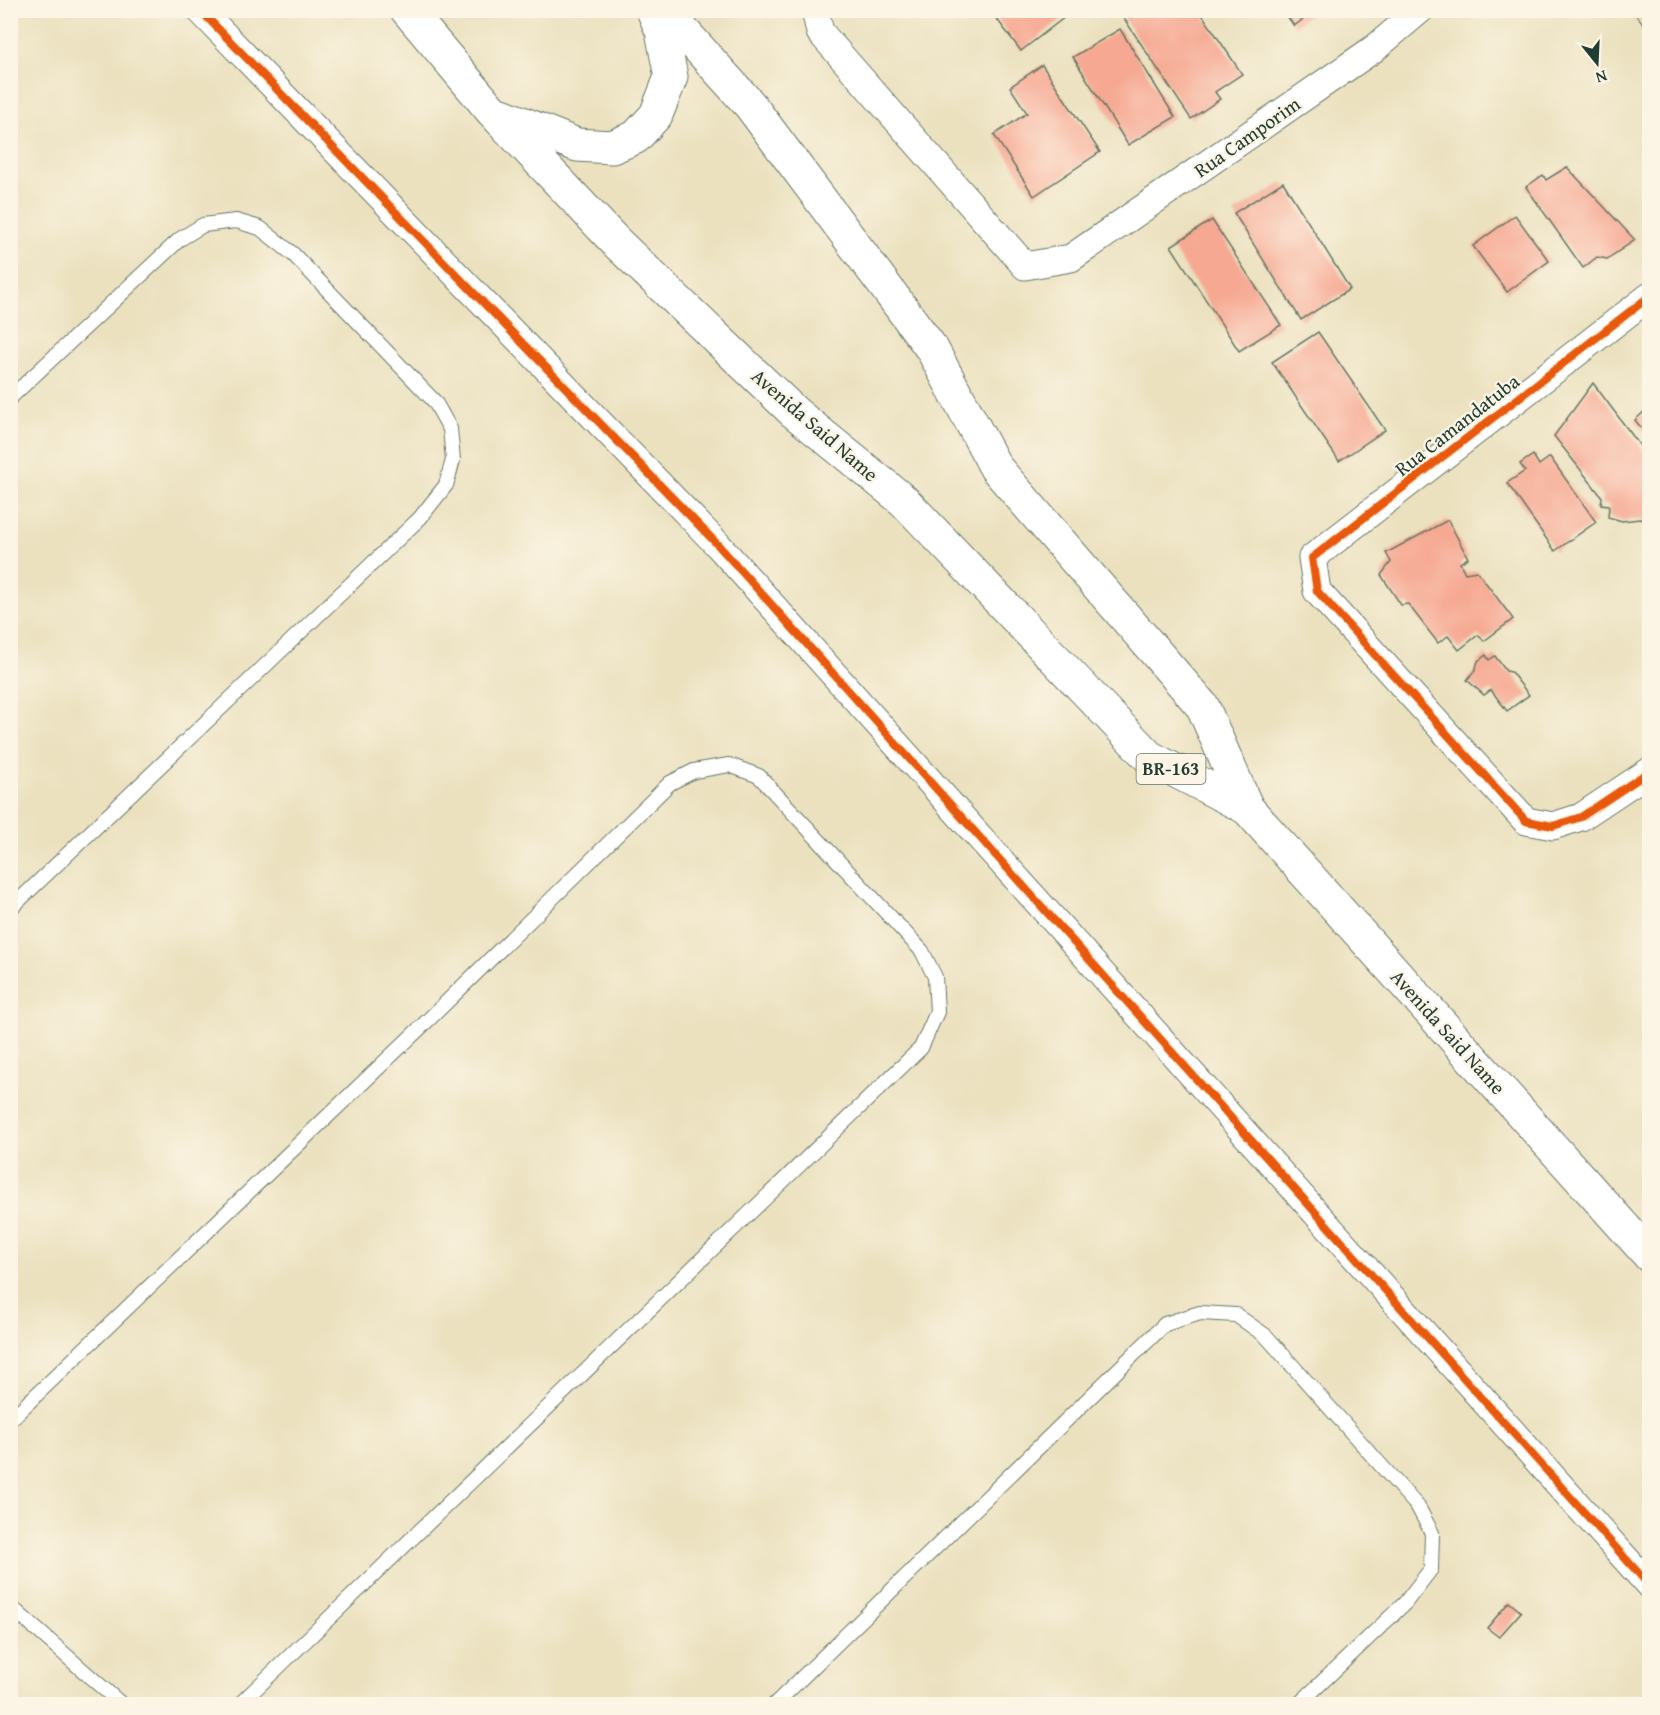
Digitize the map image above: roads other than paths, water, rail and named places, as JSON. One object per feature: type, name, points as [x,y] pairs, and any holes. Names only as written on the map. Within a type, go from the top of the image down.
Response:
[{"type":"highway","name":"Avenida Said Name","points":[[407,10],[492,111],[616,242],[794,412],[904,501],[1149,757],[1247,808]]},
{"type":"highway","points":[[492,111],[577,145],[612,147],[636,137],[656,115],[671,76],[662,31],[653,10]]},
{"type":"highway","name":"Avenida Said Name","points":[[664,10],[750,105],[932,349],[996,468],[1203,707],[1247,808],[1650,1256]]},
{"type":"street","points":[[200,10],[718,545],[1650,1586]]},
{"type":"street","name":"Rua Camporim","points":[[818,21],[1025,266],[1071,258],[1375,48],[1420,10]]},
{"type":"street","name":"Rua Camandatuba","points":[[1650,296],[1312,558],[1317,591],[1526,821],[1553,826],[1581,817],[1650,771]]},
{"type":"lane","points":[[10,398],[180,238],[203,225],[236,221],[260,228],[293,254],[435,402],[450,429],[453,460],[446,485],[420,518],[10,909]]},
{"type":"lane","points":[[10,1420],[429,1020],[670,783],[694,771],[729,765],[759,776],[922,951],[935,977],[937,1012],[921,1048],[240,1704]]},
{"type":"lane","points":[[775,1704],[1165,1324],[1200,1313],[1236,1315],[1266,1336],[1418,1507],[1432,1533],[1431,1569],[1405,1604],[1299,1704]]},
{"type":"lane","points":[[10,1606],[121,1704]]}]
